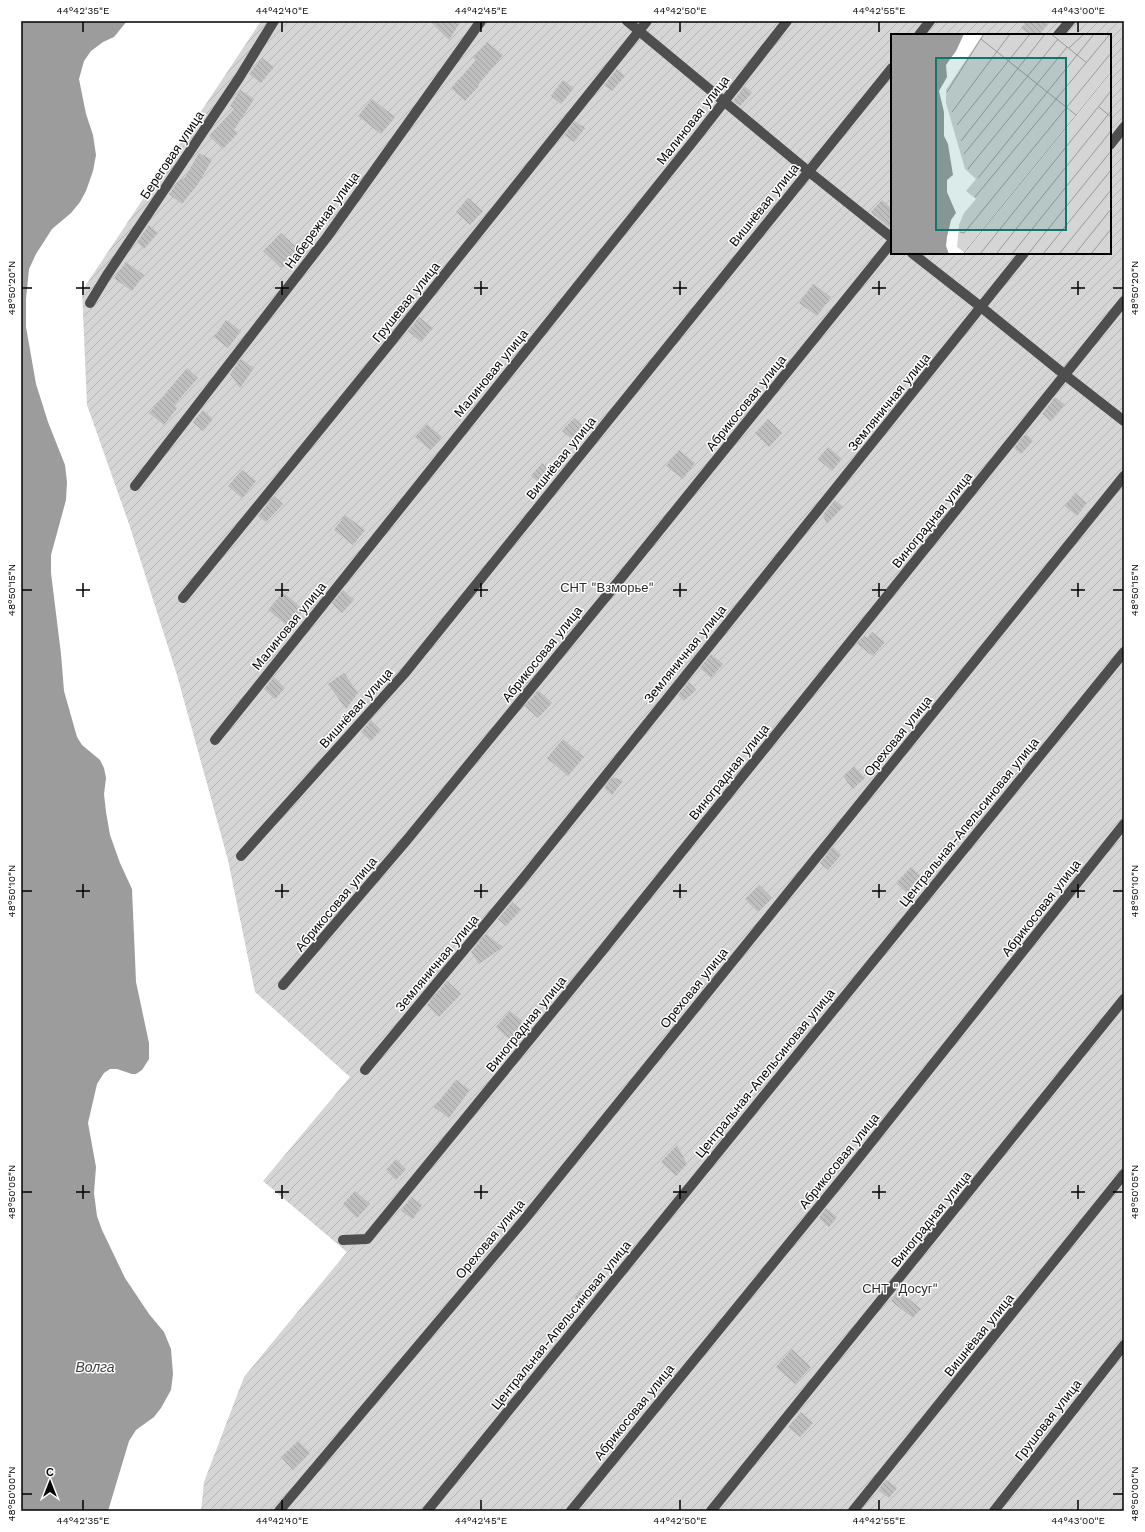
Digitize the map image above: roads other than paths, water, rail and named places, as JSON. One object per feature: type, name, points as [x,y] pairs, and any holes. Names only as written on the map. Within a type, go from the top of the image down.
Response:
[{"type":"lane","name":"Береговая улица","points":[[90,303],[107,275],[239,78],[274,21]]},
{"type":"lane","name":"Набережная улица","points":[[135,486],[327,237],[481,21]]},
{"type":"lane","points":[[627,21],[808,171],[891,237]]},
{"type":"lane","name":"Грушевая улица","points":[[183,598],[647,21]]},
{"type":"lane","name":"Малиновая улица","points":[[215,740],[787,21]]},
{"type":"lane","points":[[919,34],[930,21]]},
{"type":"lane","points":[[1059,34],[1070,21]]},
{"type":"lane","name":"Вишнёвая улица","points":[[241,856],[404,674],[891,69]]},
{"type":"lane","points":[[1111,144],[1124,127]]},
{"type":"lane","name":"Абрикосовая улица","points":[[283,985],[406,841],[891,243]]},
{"type":"lane","points":[[913,254],[1124,421]]},
{"type":"lane","name":"Земляничная улица","points":[[365,1070],[526,875],[653,714],[1023,254]]},
{"type":"lane","name":"Виноградная улица","points":[[343,1240],[367,1239],[372,1233],[602,951],[1124,301]]},
{"type":"lane","name":"Ореховая улица","points":[[279,1511],[529,1214],[1124,476]]},
{"type":"lane","name":"Центральная-Апельсиновая улица","points":[[427,1511],[1124,652]]},
{"type":"lane","name":"Абрикосовая улица","points":[[571,1511],[844,1176],[1124,824]]},
{"type":"lane","name":"Виноградная улица","points":[[711,1511],[1124,999]]},
{"type":"lane","name":"Вишнёвая улица","points":[[853,1511],[1124,1174]]},
{"type":"lane","name":"Грушовая улица","points":[[994,1511],[1124,1345]]},
{"type":"water","name":"Волга","points":[[21,21],[127,21],[114,37],[103,42],[91,51],[84,61],[79,79],[86,114],[93,135],[96,155],[93,171],[86,191],[80,202],[71,213],[52,229],[36,254],[29,269],[26,299],[26,327],[36,384],[48,422],[65,465],[67,482],[66,500],[51,555],[51,573],[64,691],[77,737],[82,745],[100,760],[104,768],[106,778],[104,794],[110,835],[120,863],[132,889],[136,982],[149,1043],[149,1059],[142,1070],[136,1074],[132,1074],[117,1069],[110,1069],[104,1073],[97,1084],[88,1123],[96,1167],[94,1193],[97,1216],[102,1230],[125,1278],[149,1314],[164,1332],[171,1349],[173,1374],[171,1390],[161,1408],[154,1417],[136,1430],[129,1441],[108,1511],[21,1511]]},
{"type":"park label","name":"СНТ \"Взморье\"","points":[[607,587]]},
{"type":"park label","name":"СНТ \"Досуг\"","points":[[900,1288]]}]
